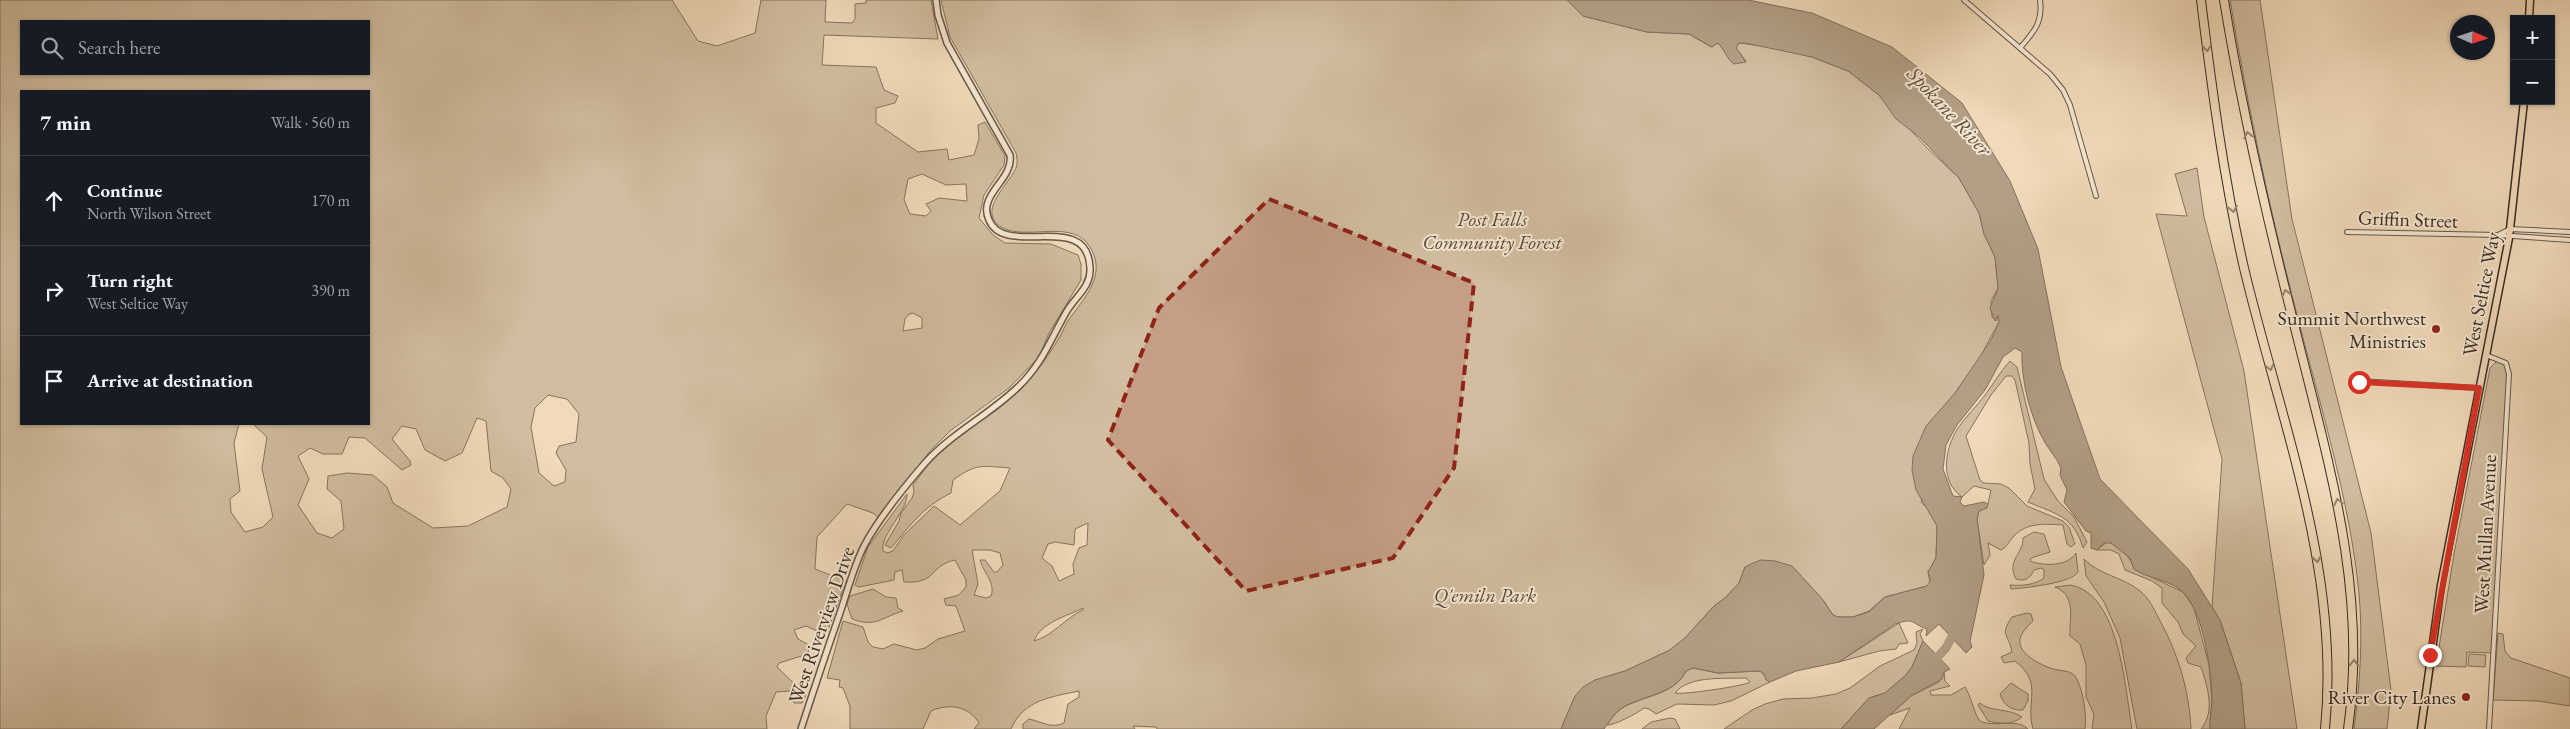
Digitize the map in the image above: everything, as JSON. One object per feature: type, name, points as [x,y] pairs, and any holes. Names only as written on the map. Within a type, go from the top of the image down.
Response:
[{"type":"highway","points":[[2200,0],[2213,99],[2244,266],[2315,542],[2324,598],[2328,681],[2325,729]]},
{"type":"highway","points":[[2224,0],[2253,161],[2335,488],[2345,538],[2354,617],[2353,682],[2348,729]]},
{"type":"main road","points":[[2529,15],[2530,0]]},
{"type":"main road","name":"West Seltice Way","points":[[2421,729],[2441,585],[2509,238],[2524,105]]},
{"type":"street","name":"West Riverview Drive","points":[[801,729],[865,544],[935,453],[956,434],[1005,399],[1034,369],[1054,339],[1066,312],[1084,289],[1089,279],[1089,260],[1079,244],[1071,239],[1062,237],[1014,236],[996,230],[989,222],[987,209],[989,199],[1010,168],[1010,155],[947,43],[940,22],[936,0]]},
{"type":"street","points":[[1964,0],[2050,74],[2063,90],[2070,105],[2096,196]]},
{"type":"street","points":[[2020,48],[2033,33],[2041,16],[2040,0]]},
{"type":"street","points":[[2498,236],[2510,229],[2570,232]]},
{"type":"street","points":[[2536,239],[2537,230]]},
{"type":"street","name":"Griffin Street","points":[[2347,232],[2570,240]]},
{"type":"street","name":"West Mullan Avenue","points":[[2486,355],[2506,363],[2509,374],[2489,729]]},
{"type":"street","points":[[2358,381],[2479,388]]},
{"type":"highlighted area","points":[[1269,199],[1474,283],[1454,468],[1393,558],[1246,591],[1108,440],[1159,308]]},
{"type":"green space","points":[[0,0],[672,0],[698,41],[717,46],[755,33],[761,0],[826,0],[825,22],[852,23],[855,19],[855,4],[866,3],[866,0],[931,0],[938,39],[824,35],[822,65],[876,67],[884,90],[898,96],[895,103],[876,108],[876,123],[918,152],[947,149],[949,160],[974,155],[979,139],[978,125],[985,122],[1005,156],[1004,165],[984,195],[979,218],[993,235],[1005,243],[1051,244],[1078,255],[1081,264],[1081,280],[1049,333],[1039,357],[1009,388],[950,431],[931,450],[878,517],[873,513],[847,504],[817,537],[815,569],[846,581],[826,635],[806,626],[794,630],[798,639],[809,645],[808,654],[779,663],[777,667],[806,695],[802,703],[794,703],[790,691],[776,692],[766,716],[767,729],[0,729]],"holes":[[[922,174],[946,185],[966,184],[967,201],[939,198],[926,204],[931,211],[926,216],[910,214],[904,200],[908,179]],[[913,313],[922,318],[922,328],[903,331],[905,319],[909,314]],[[548,395],[567,399],[579,414],[576,442],[559,446],[556,453],[566,470],[565,482],[554,486],[539,473],[531,427],[535,408]],[[477,418],[486,421],[491,471],[503,478],[511,489],[507,507],[468,526],[433,528],[393,503],[387,487],[373,475],[347,473],[328,476],[327,489],[341,501],[344,529],[332,538],[317,533],[298,505],[309,479],[298,456],[310,448],[323,454],[342,454],[349,437],[365,438],[402,470],[411,465],[410,461],[392,439],[402,426],[416,429],[425,450],[445,461],[462,453]]]},
{"type":"green space","name":"Post Falls Community Forest","points":[[941,0],[1567,0],[1583,16],[1647,32],[1689,34],[1711,47],[1718,43],[1726,53],[1746,61],[1736,48],[1739,43],[1770,47],[1812,57],[1848,71],[1879,95],[1926,147],[1959,178],[1979,213],[1984,234],[1995,257],[1998,288],[1991,301],[1992,317],[1996,321],[1999,315],[1999,322],[1979,359],[1955,393],[1921,502],[1929,510],[1937,526],[1936,558],[1928,572],[1930,584],[1885,597],[1869,611],[1853,617],[1838,617],[1833,615],[1823,600],[1792,566],[1745,567],[1739,583],[1725,598],[1714,606],[1685,638],[1670,650],[1625,671],[1595,680],[1575,696],[1561,729],[1157,729],[1156,727],[1133,726],[1135,729],[1023,729],[1023,724],[1029,719],[1051,725],[1064,723],[1068,704],[1079,697],[1079,691],[1048,698],[1030,706],[1016,719],[1011,729],[974,729],[979,723],[970,713],[958,708],[945,707],[931,711],[923,729],[850,729],[850,706],[843,688],[839,687],[840,680],[827,678],[843,621],[863,627],[868,642],[873,647],[883,649],[894,644],[917,650],[925,648],[938,639],[965,631],[956,606],[946,605],[944,599],[959,595],[966,587],[966,580],[955,560],[940,566],[928,578],[923,580],[904,582],[902,570],[895,572],[894,580],[859,587],[855,585],[868,547],[907,494],[903,508],[883,544],[883,551],[887,553],[893,551],[903,536],[934,506],[960,525],[1000,491],[1010,468],[986,466],[974,468],[953,480],[951,493],[925,510],[891,548],[885,545],[899,521],[901,513],[912,498],[914,492],[913,485],[923,472],[952,440],[1003,405],[1030,379],[1049,355],[1068,320],[1087,294],[1095,276],[1095,257],[1090,247],[1083,239],[1074,234],[1052,231],[1018,232],[1008,230],[997,224],[993,217],[992,209],[1000,192],[1017,166],[1016,153],[950,37]],"holes":[[[1088,523],[1087,545],[1079,548],[1073,564],[1074,574],[1059,581],[1052,566],[1042,558],[1048,544],[1055,542],[1074,545],[1075,529]],[[972,550],[990,550],[1000,553],[1003,565],[997,572],[994,572],[985,560],[980,560],[991,582],[991,596],[986,598],[974,595],[978,584]],[[1083,608],[1083,610],[1047,635],[1034,641],[1042,629],[1062,617]]]},
{"type":"green space","points":[[2230,0],[2260,0],[2292,219],[2371,533],[2391,690],[2387,729],[2354,729],[2361,644],[2359,593],[2348,520],[2332,447],[2284,265],[2251,114]]},
{"type":"green space","points":[[2197,168],[2204,217],[2244,371],[2297,729],[2245,729],[2241,683],[2220,620],[2212,607],[2222,459],[2156,214],[2187,216],[2175,174]]},
{"type":"green space","points":[[2010,361],[2017,367],[2044,479],[2058,501],[2074,517],[2087,542],[2083,548],[2075,529],[2069,523],[2055,513],[2028,502],[2035,489],[2030,464],[2029,443],[2015,380],[2012,376],[2006,376],[1991,395],[1966,436],[1980,480],[1984,483],[2001,484],[2009,488],[2027,506],[2063,521],[2069,527],[2075,544],[2071,547],[2067,544],[2063,525],[2043,524],[2031,526],[2019,531],[2001,550],[1988,543],[1990,555],[1984,565],[1977,519],[1979,511],[1988,504],[1991,490],[1974,486],[1962,497],[1950,482],[1946,464],[1947,454],[1953,436],[1964,419],[1982,399]]},
{"type":"green space","points":[[2497,361],[2504,364],[2508,373],[2492,653],[2467,652],[2466,667],[2436,666],[2454,554],[2490,368]]},
{"type":"green space","points":[[2034,532],[2044,534],[2050,552],[2031,558],[2030,561],[2041,564],[2061,563],[2072,558],[2076,553],[2078,572],[2074,576],[2058,582],[2011,589],[2010,585],[2028,584],[2044,578],[2044,570],[2041,568],[2034,570],[2025,580],[2016,579],[2013,572],[2014,562],[2023,543],[2023,538]]},
{"type":"green space","points":[[2107,542],[2124,552],[2134,569],[2183,592],[2194,608],[2209,665],[2212,700],[2210,729],[2201,729],[2206,722],[2209,698],[2201,667],[2188,663],[2186,658],[2196,646],[2183,634],[2178,622],[2162,603],[2162,588],[2152,581],[2125,570],[2119,554],[2111,550],[2097,550]]},
{"type":"green space","points":[[2084,559],[2097,569],[2133,586],[2151,604],[2177,658],[2188,700],[2191,729],[2137,729],[2120,638],[2104,602],[2086,576]]},
{"type":"green space","points":[[2070,585],[2087,592],[2100,605],[2110,624],[2122,668],[2132,729],[2092,729],[2094,714],[2086,697],[2086,665],[2080,644],[2070,636],[2071,615],[2069,601],[2062,591],[2055,587]]},
{"type":"green space","points":[[873,589],[886,597],[896,598],[898,608],[903,611],[873,622],[852,619],[847,604],[850,596]]},
{"type":"green space","points":[[2027,613],[2031,614],[2033,621],[2021,636],[2021,648],[2042,665],[2068,672],[2075,676],[2084,702],[2085,729],[2033,729],[2031,719],[2032,693],[2029,677],[2024,669],[2015,661],[2004,663],[2001,657],[2012,652],[2005,632],[2008,623],[2012,617]]},
{"type":"green space","points":[[1899,623],[1908,643],[1899,644],[1896,649],[1879,651],[1839,662]]},
{"type":"green space","points":[[1923,629],[1920,634],[1923,641],[1912,667],[1906,675],[1885,693],[1869,698],[1841,729],[1724,729],[1752,710],[1765,704],[1783,699],[1812,698],[1836,694],[1850,688],[1880,666],[1914,650],[1917,643],[1916,632]]},
{"type":"green space","points":[[2498,633],[2503,634],[2505,651],[2511,658],[2570,678],[2570,706],[2538,701],[2493,700]]},
{"type":"green space","points":[[2469,654],[2486,655],[2485,667],[2468,666]]},
{"type":"green space","points":[[1693,668],[1718,673],[1760,671],[1770,682],[1731,701],[1714,705],[1677,704],[1656,714],[1644,708],[1626,719],[1607,725],[1622,708],[1667,690],[1681,679],[1686,671]],"holes":[[[1746,678],[1750,682],[1713,690],[1675,693],[1689,683],[1708,679]]]},
{"type":"green space","points":[[1944,672],[1945,681],[1950,686],[1930,691],[1931,695],[1951,695],[1965,687],[1979,720],[1990,724],[2017,724],[2028,729],[1899,729],[1910,708],[1890,715],[1911,696],[1939,682]]},
{"type":"green space","points":[[2011,683],[2028,694],[2028,701],[2023,710],[2008,706],[2001,698],[2000,694]]},
{"type":"green space","points":[[1980,703],[1989,708],[2012,712],[2022,717],[2006,723],[1988,721],[1978,705]]},
{"type":"green space","points":[[1670,718],[1675,719],[1680,729],[1642,729],[1651,722]]},
{"type":"water","name":"Spokane River","points":[[1567,0],[1748,0],[1812,13],[1892,47],[1962,103],[2010,181],[2038,249],[2061,367],[2100,479],[2188,569],[2220,620],[2241,683],[2245,729],[2210,729],[2212,698],[2205,642],[2196,613],[2183,592],[2172,585],[2134,569],[2130,558],[2111,543],[2104,543],[2097,550],[2091,548],[2091,533],[2086,531],[2064,502],[2067,490],[2060,475],[2061,468],[2043,439],[2033,416],[2024,384],[2022,352],[2015,348],[2003,357],[1985,390],[1957,425],[1946,445],[1943,469],[1953,496],[1962,497],[1960,502],[1964,506],[1984,502],[1988,504],[1987,508],[1979,511],[1977,519],[1984,575],[1970,641],[1972,647],[1966,653],[1939,624],[1926,636],[1927,629],[1907,621],[1895,624],[1839,662],[1796,671],[1770,682],[1766,680],[1764,674],[1760,671],[1718,673],[1693,668],[1686,671],[1681,679],[1666,690],[1622,708],[1614,715],[1604,729],[1561,729],[1575,696],[1583,687],[1595,680],[1625,671],[1670,650],[1685,638],[1714,606],[1725,598],[1739,583],[1745,567],[1753,563],[1761,560],[1775,561],[1792,566],[1823,600],[1833,615],[1838,617],[1853,617],[1869,612],[1885,597],[1927,586],[1931,580],[1928,572],[1936,558],[1937,526],[1916,490],[1912,470],[1913,456],[1926,426],[1955,393],[1991,340],[1999,322],[1998,315],[1995,321],[1990,308],[1998,288],[1995,257],[1984,234],[1979,213],[1959,178],[1918,136],[1896,119],[1879,95],[1848,71],[1812,57],[1745,43],[1739,43],[1736,48],[1746,62],[1734,64],[1718,43],[1712,47],[1689,34],[1647,32],[1583,16]]},
{"type":"water","points":[[1923,641],[1950,669],[1944,672],[1942,679],[1911,696],[1874,729],[1841,729],[1869,698],[1885,693],[1906,675],[1912,667]]},
{"type":"waterway","points":[[1930,665],[1946,648],[1957,627]]},
{"type":"place","name":"Summit Northwest Ministries","points":[[2436,329]]},
{"type":"place","name":"River City Lanes","points":[[2466,697]]},
{"type":"route","points":[[2359,382],[2479,388],[2441,585],[2430,655]]},
{"type":"park label","name":"Q'emiln Park","points":[[1485,595]]}]
